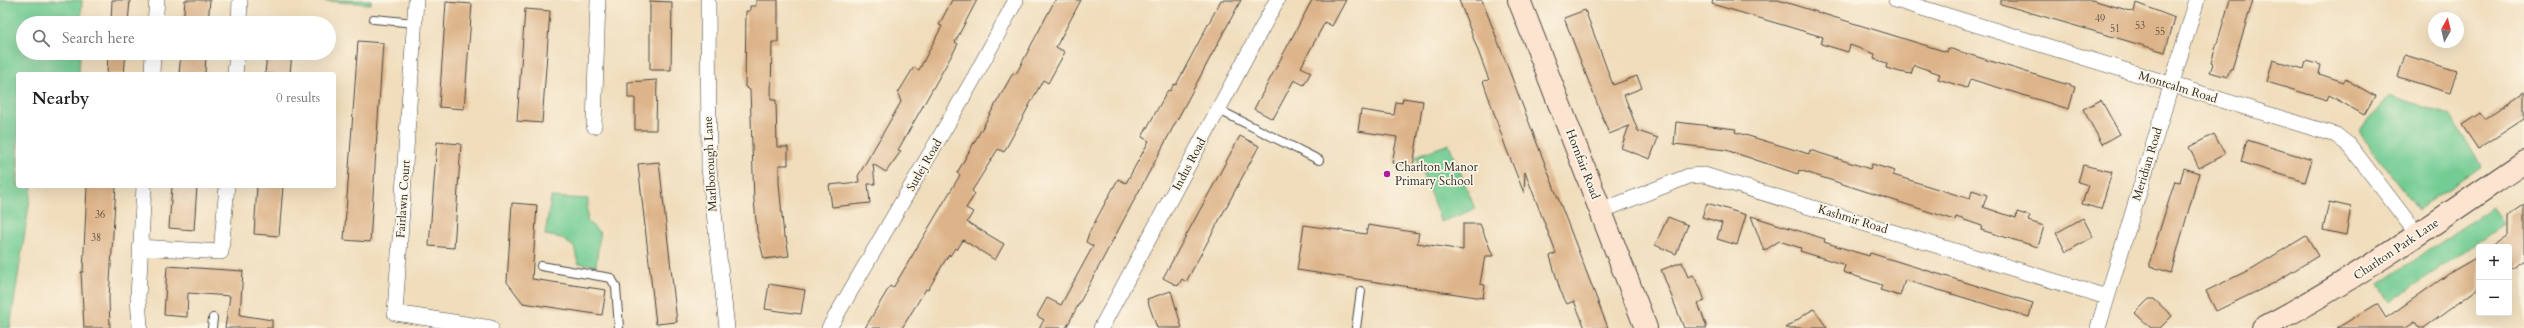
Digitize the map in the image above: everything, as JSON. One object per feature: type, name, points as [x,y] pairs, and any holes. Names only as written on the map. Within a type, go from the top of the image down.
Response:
[{"type":"street","points":[[156,16],[157,0]]},
{"type":"street","points":[[239,16],[240,0]]},
{"type":"street","points":[[594,126],[598,0]]},
{"type":"street","name":"Marlborough Lane","points":[[708,0],[708,168],[728,328]]},
{"type":"street","name":"Sutlej Road","points":[[829,328],[974,78],[1016,0]]},
{"type":"street","name":"Indus Road","points":[[1101,328],[1277,0]]},
{"type":"street","name":"Hornfair Road","points":[[1520,0],[1646,328]]},
{"type":"street","name":"Montcalm Road","points":[[1896,0],[2336,135],[2350,146],[2417,234]]},
{"type":"street","name":"Meridian Road","points":[[2098,328],[2197,0]]},
{"type":"street","name":"Fairlawn Court","points":[[416,1],[395,313],[482,327]]},
{"type":"street","points":[[152,72],[153,60]]},
{"type":"street","points":[[235,72],[236,60]]},
{"type":"street","name":"Charlton Park Lane","points":[[2263,328],[2310,304],[2524,162]]},
{"type":"street","name":"Kashmir Road","points":[[1601,210],[1688,176],[1704,175],[2107,297]]},
{"type":"street","points":[[140,328],[138,297],[144,188]]},
{"type":"street","points":[[140,247],[221,252],[227,188]]},
{"type":"lane","points":[[374,19],[415,23]]},
{"type":"lane","points":[[1219,110],[1320,160]]},
{"type":"lane","points":[[541,266],[611,278],[616,287],[619,328]]},
{"type":"lane","points":[[1356,328],[1361,291]]},
{"type":"lane","points":[[212,328],[214,318]]},
{"type":"green space","points":[[0,0],[82,0],[81,16],[16,16],[16,60],[80,60],[79,72],[16,72],[16,188],[32,188],[10,328],[0,328]]},
{"type":"green space","points":[[311,0],[371,0],[371,4]]},
{"type":"green space","points":[[2389,95],[2449,115],[2482,166],[2418,210],[2359,132]]},
{"type":"green space","points":[[1449,144],[1475,209],[1441,222],[1416,156]]},
{"type":"green space","points":[[551,197],[588,199],[587,221],[600,233],[596,266],[578,263],[574,247],[561,238],[545,235]]},
{"type":"green space","points":[[2492,207],[2503,225],[2390,302],[2379,284]]},
{"type":"building","points":[[112,0],[130,0],[129,16],[111,16]]},
{"type":"building","points":[[185,0],[210,0],[209,16],[184,16]]},
{"type":"building","points":[[756,0],[778,0],[778,42],[772,42],[771,100],[776,100],[777,147],[788,147],[788,165],[779,165],[779,183],[784,237],[786,237],[789,256],[764,259],[757,231],[754,200],[750,90],[745,87],[746,11],[750,11],[750,6],[756,6]]},
{"type":"building","points":[[952,0],[977,0],[955,42],[958,44],[898,150],[901,151],[886,172],[873,164],[875,184],[868,184],[870,203],[832,207],[829,185],[859,182],[858,176],[901,102],[898,93],[914,67],[919,70],[942,26],[939,25]]},
{"type":"building","points":[[1055,0],[1081,0],[1056,47],[1065,52],[1048,83],[1043,80],[1004,152],[998,149],[972,191],[975,194],[966,208],[973,212],[967,222],[1004,244],[995,260],[963,240],[957,250],[955,248],[950,256],[949,254],[928,290],[926,289],[902,328],[865,328],[890,286],[893,288],[960,175],[957,173],[1013,73],[1016,74]]},
{"type":"building","points":[[1221,0],[1241,0],[1066,328],[1039,328],[1044,320],[1037,316],[1047,298],[1061,305],[1093,246],[1086,242],[1089,233],[1118,179],[1126,183],[1149,141],[1142,137],[1168,90],[1170,91],[1174,84],[1176,85]]},
{"type":"building","points":[[1312,0],[1346,0],[1332,26],[1325,22],[1301,67],[1311,72],[1304,85],[1294,80],[1273,119],[1254,109]]},
{"type":"building","points":[[1459,0],[1482,0],[1608,328],[1585,328],[1574,301],[1567,304],[1560,290],[1550,256],[1556,253],[1525,172],[1524,193],[1506,148],[1483,81],[1489,80]]},
{"type":"building","points":[[1713,0],[1778,0],[1947,52],[1948,48],[2075,87],[2069,109],[1970,79],[1967,88],[1938,79],[1940,74],[1914,65],[1911,74],[1886,68],[1887,63],[1874,59],[1875,54],[1850,45],[1848,52],[1821,44],[1823,37],[1712,4]]},
{"type":"building","points":[[2001,0],[2092,0],[2134,12],[2136,3],[2175,18],[2165,52],[2001,4]]},
{"type":"building","points":[[2230,0],[2253,0],[2232,69],[2230,69],[2227,77],[2210,72],[2213,64],[2211,63]]},
{"type":"building","points":[[650,1],[672,2],[671,70],[650,70]]},
{"type":"building","points":[[446,2],[472,4],[464,109],[439,107]]},
{"type":"building","points":[[525,9],[550,11],[542,123],[517,121]]},
{"type":"building","points":[[1585,10],[1613,85],[1637,76],[1642,88],[1624,95],[1638,131],[1658,138],[1650,159],[1621,148],[1629,126],[1609,134],[1564,18]]},
{"type":"building","points":[[358,41],[383,43],[370,242],[344,240]]},
{"type":"building","points":[[2405,55],[2457,71],[2450,93],[2398,77]]},
{"type":"building","points":[[108,60],[125,60],[124,72],[107,72]]},
{"type":"building","points":[[180,60],[206,60],[205,72],[179,72]]},
{"type":"building","points":[[266,60],[291,60],[290,72],[265,72]]},
{"type":"building","points":[[2273,60],[2304,69],[2306,61],[2321,65],[2319,74],[2344,82],[2345,79],[2375,96],[2364,115],[2329,95],[2327,100],[2267,82]]},
{"type":"building","points":[[657,80],[656,130],[635,130],[635,98],[628,98],[628,82]]},
{"type":"building","points":[[2524,92],[2524,119],[2478,149],[2462,125],[2480,113],[2484,119]]},
{"type":"building","points":[[1403,98],[1423,101],[1413,167],[1392,163],[1397,137],[1358,131],[1361,110],[1394,115],[1396,102],[1402,103]]},
{"type":"building","points":[[2101,100],[2120,134],[2102,144],[2083,109]]},
{"type":"building","points":[[1676,122],[1736,129],[1735,132],[1809,154],[1810,150],[1870,169],[1872,164],[1895,171],[1893,175],[1970,199],[1972,190],[1987,195],[1983,207],[2016,218],[2017,212],[2030,216],[2028,221],[2044,226],[2038,247],[1981,230],[1982,226],[1956,217],[1955,220],[1799,170],[1798,174],[1726,150],[1674,144]]},
{"type":"building","points":[[2214,134],[2225,154],[2199,168],[2189,147]]},
{"type":"building","points":[[1240,136],[1259,146],[1186,282],[1182,279],[1178,286],[1163,278]]},
{"type":"building","points":[[2247,140],[2312,160],[2305,182],[2241,162]]},
{"type":"building","points":[[437,142],[461,144],[454,248],[429,246]]},
{"type":"building","points":[[659,162],[677,322],[656,324],[638,164]]},
{"type":"building","points":[[2083,165],[2112,172],[2101,209],[2082,204],[2088,185],[2078,182]]},
{"type":"building","points":[[2184,168],[2199,173],[2171,273],[2150,266],[2150,261],[2175,181],[2180,182]]},
{"type":"building","points":[[87,188],[116,188],[109,298],[110,328],[84,328],[81,272],[83,272]]},
{"type":"building","points":[[172,188],[197,188],[194,230],[169,228]]},
{"type":"building","points":[[257,188],[283,188],[279,236],[254,234]]},
{"type":"building","points":[[2329,202],[2351,207],[2346,235],[2323,230]]},
{"type":"building","points":[[512,203],[537,205],[532,279],[606,290],[602,315],[523,303],[507,282]]},
{"type":"building","points":[[1707,203],[1746,215],[1737,245],[1717,239],[1722,223],[1702,217]]},
{"type":"building","points":[[2524,205],[2524,260],[2512,268],[2512,244],[2496,244],[2509,235],[2509,215]]},
{"type":"building","points":[[1751,216],[1825,239],[1824,242],[1849,250],[1869,256],[1870,253],[2033,303],[2029,317],[1905,280],[1900,296],[1880,290],[1882,285],[1843,272],[1845,265],[1800,251],[1801,248],[1779,241],[1764,251]]},
{"type":"building","points":[[1668,217],[1688,225],[1676,254],[1655,245]]},
{"type":"building","points":[[2083,218],[2093,237],[2066,252],[2056,233]]},
{"type":"building","points":[[1463,224],[1480,224],[1493,256],[1485,256],[1480,284],[1485,285],[1483,298],[1297,270],[1304,225],[1366,234],[1368,225],[1419,233],[1417,243],[1463,250]]},
{"type":"building","points":[[2306,236],[2318,256],[2272,284],[2216,311],[2206,291],[2253,268]]},
{"type":"building","points":[[2476,258],[2476,290],[2424,328],[2419,328],[2415,322],[2406,328],[2337,328],[2377,304],[2386,318],[2453,271]]},
{"type":"building","points":[[1682,262],[1688,277],[1693,275],[1700,287],[1705,301],[1698,303],[1707,328],[1684,328],[1661,270]]},
{"type":"building","points":[[167,266],[243,271],[240,315],[272,320],[272,328],[225,328],[230,296],[188,293],[187,317],[164,315]]},
{"type":"building","points":[[769,284],[805,290],[801,314],[765,309]]},
{"type":"building","points":[[1171,291],[1182,328],[1157,328],[1147,299]]},
{"type":"building","points":[[2149,299],[2154,299],[2172,316],[2160,328],[2151,328],[2135,313]]},
{"type":"building","points":[[1814,309],[1827,328],[1786,328],[1807,313]]},
{"type":"place","name":"Charlton Manor Primary School","points":[[1387,174]]}]
